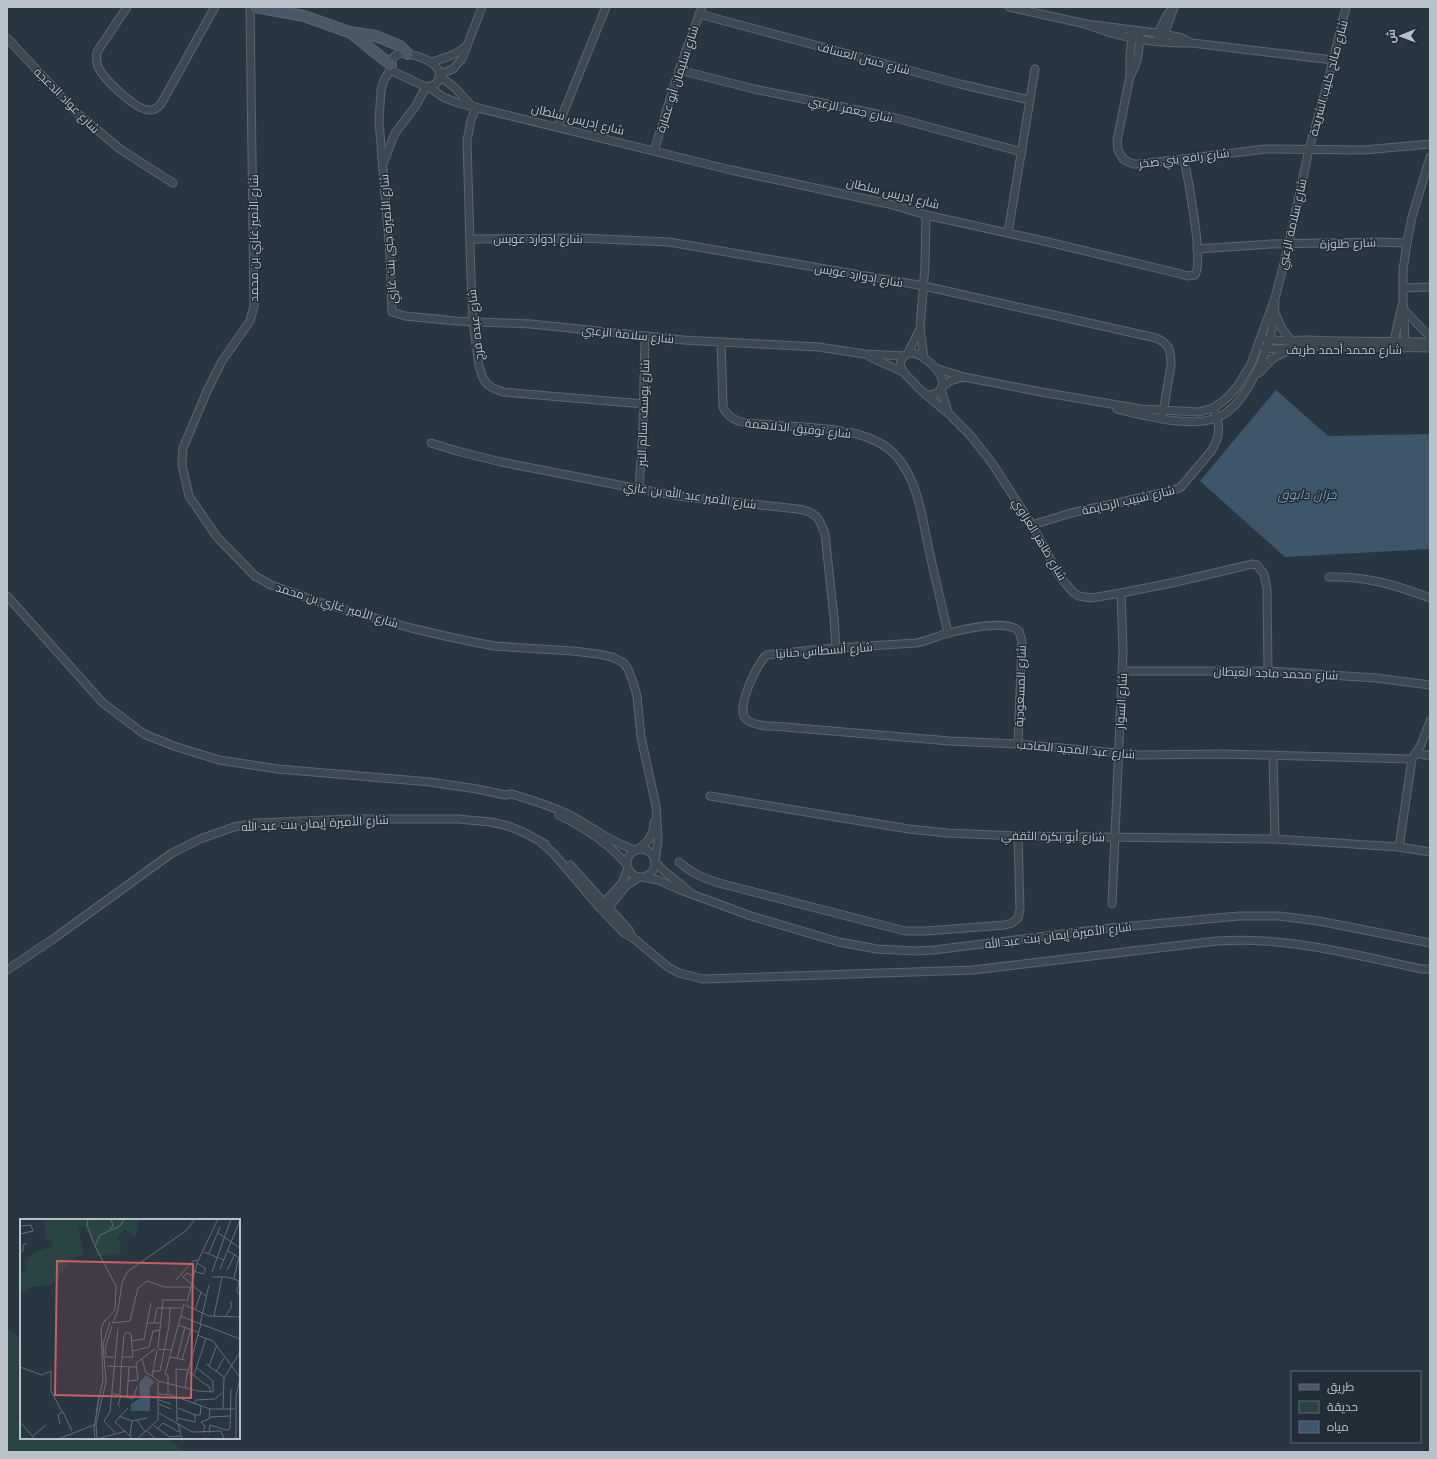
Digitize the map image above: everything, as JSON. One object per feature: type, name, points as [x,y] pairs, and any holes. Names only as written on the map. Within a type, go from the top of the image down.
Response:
[{"type":"street","points":[[127,7],[97,52],[96,59],[104,76],[123,94],[145,110],[157,108],[162,104],[216,7]]},
{"type":"street","name":"شارع الأمير غازي بن محمد","points":[[250,7],[254,306],[250,321],[222,361],[207,391],[183,448],[182,465],[189,496],[217,537],[255,576],[271,585],[322,603],[411,628],[454,638],[494,646],[598,654],[624,663],[628,669],[637,696],[641,737],[655,800]]},
{"type":"street","points":[[255,7],[304,16],[349,32],[376,36],[400,46],[405,49],[408,54]]},
{"type":"street","name":"شارع الأميرة جنى بنت غازي","points":[[383,166],[395,133],[415,107],[427,87],[436,84],[440,76],[453,69],[462,59],[482,7]]},
{"type":"street","points":[[558,126],[606,7]]},
{"type":"street","points":[[1009,7],[1086,24],[1096,28],[1135,33],[1161,33],[1182,38],[1192,43]]},
{"type":"street","name":"شارع صالح كليب الشريدة","points":[[1309,149],[1327,85],[1346,7]]},
{"type":"street","points":[[1159,41],[1161,33],[1174,8]]},
{"type":"street","name":"شارع سليمان أبو عمارة","points":[[654,151],[679,70],[700,11]]},
{"type":"street","name":"شارع حسن العساف","points":[[700,11],[960,84],[1029,100]]},
{"type":"street","points":[[349,32],[391,67]]},
{"type":"street","points":[[1135,33],[1140,39],[1192,43],[1332,60]]},
{"type":"street","name":"شارع رافع بني صخر","points":[[1135,33],[1129,67],[1130,76],[1118,141],[1120,156],[1127,162],[1141,164],[1266,149],[1364,150],[1430,144]]},
{"type":"street","name":"شارع عواد الدعجة","points":[[7,38],[77,113],[120,149],[172,183]]},
{"type":"street","name":"شارع رافع بني صخر","points":[[1130,76],[1137,59],[1140,39]]},
{"type":"street","points":[[431,62],[451,56],[468,45]]},
{"type":"street","points":[[391,67],[392,58],[396,55],[408,54],[431,62],[437,66],[440,76],[474,106]]},
{"type":"street","name":"شارع الأميرة جنى بنت غازي","points":[[391,67],[384,80],[379,105],[378,121],[383,166],[392,312]]},
{"type":"street","name":"شارع إدريس سلطان","points":[[391,67],[394,72],[401,77],[427,87],[443,97],[474,106],[558,126],[600,139],[731,170],[889,204],[926,215],[1187,276],[1195,275],[1198,268],[1197,249],[1184,159]]},
{"type":"street","points":[[1008,233],[1035,69]]},
{"type":"street","name":"شارع جعفر الزعبي","points":[[679,70],[761,90],[892,117],[1022,152]]},
{"type":"street","name":"شارع عبده فرج","points":[[474,106],[467,141],[470,239],[473,322],[479,366],[483,378],[492,388],[503,392],[644,404]]},
{"type":"street","name":"شارع سلامة الزعبي","points":[[392,312],[405,316],[473,322],[531,324],[645,336],[721,342],[818,346],[865,354],[916,354],[935,368],[964,377],[1100,403],[1128,407],[1200,412],[1213,408],[1226,399],[1237,387],[1251,364],[1275,298],[1289,244],[1309,149]]},
{"type":"street","points":[[1404,345],[1404,256],[1412,217],[1430,156]]},
{"type":"street","points":[[924,359],[920,328],[924,286],[926,215]]},
{"type":"street","name":"شارع إدوارد عويس","points":[[470,239],[580,238],[669,242],[924,286],[1161,340],[1169,348],[1171,356],[1171,365],[1162,419]]},
{"type":"street","name":"شارع طلوزة","points":[[1197,249],[1289,244],[1375,242],[1407,243]]},
{"type":"street","points":[[1403,288],[1430,287]]},
{"type":"street","name":"شارع سلامة الزعبي","points":[[1100,403],[1122,411],[1162,419],[1205,422],[1217,418],[1234,406],[1252,380],[1267,349],[1275,312],[1275,298]]},
{"type":"street","points":[[1404,306],[1430,338]]},
{"type":"street","points":[[1393,345],[1400,310],[1404,306]]},
{"type":"street","points":[[1275,312],[1282,329],[1292,340]]},
{"type":"street","points":[[903,372],[900,367],[900,363],[920,328]]},
{"type":"street","name":"شارع يوسف سالم النبر","points":[[639,489],[642,457],[645,336]]},
{"type":"street","name":"شارع محمد أحمد طريف","points":[[1261,338],[1270,340],[1357,342],[1393,345]]},
{"type":"street","name":"شارع توفيق الدلاهمة","points":[[721,342],[723,407],[731,418],[757,424],[849,432],[875,440],[886,446],[896,455],[909,474],[918,500],[948,633]]},
{"type":"street","name":"شارع محمد أحمد طريف","points":[[1258,347],[1267,349],[1307,346],[1404,345],[1430,342]]},
{"type":"street","name":"شارع محمد أحمد طريف","points":[[1404,345],[1430,348]]},
{"type":"street","points":[[1252,380],[1272,360],[1294,348]]},
{"type":"street","name":"شارع سلامة الزعبي","points":[[865,354],[903,372],[924,393]]},
{"type":"street","name":"شارع ظاهر العزاوي","points":[[935,368],[942,376],[944,401],[949,414]]},
{"type":"street","points":[[924,393],[933,394],[950,381],[964,377]]},
{"type":"street","name":"شارع ظاهر العزاوي","points":[[924,393],[949,414],[970,435],[992,463],[1032,525],[1060,577],[1073,592],[1079,596],[1091,598],[1121,593],[1176,582],[1251,564],[1257,565],[1264,574],[1267,589],[1268,671]]},
{"type":"street","name":"شارع شبيب الرحايمة","points":[[1032,525],[1070,513],[1160,494],[1181,487],[1216,444],[1219,430],[1217,418],[1213,408]]},
{"type":"street","name":"شارع الأمير عبد الله بن غازي","points":[[431,443],[501,462],[639,489],[686,497],[798,509],[813,513],[818,517],[825,534],[836,648]]},
{"type":"street","points":[[1329,577],[1371,579],[1430,598]]},
{"type":"street","name":"شارع السوار","points":[[1112,904],[1122,671],[1121,593]]},
{"type":"street","points":[[7,596],[103,703],[144,734],[174,746],[219,760],[278,769],[438,783],[505,795],[512,794],[560,811],[615,842],[637,850],[647,851],[655,861]]},
{"type":"street","name":"شارع المسعودية","points":[[948,633],[1000,625],[1013,627],[1019,631],[1022,642],[1022,663],[1018,744]]},
{"type":"street","name":"شارع أنسطاس حنانيا","points":[[743,716],[742,712],[746,694],[763,658],[767,655],[836,648],[924,642],[948,633]]},
{"type":"street","name":"شارع محمد ماجد العيطان","points":[[1122,671],[1268,671],[1369,678],[1430,685]]},
{"type":"street","name":"شارع عبد المجيد الصاحب","points":[[743,716],[754,723],[809,730],[950,741],[1018,744],[1138,755],[1430,756]]},
{"type":"street","points":[[1398,847],[1415,756],[1430,721]]},
{"type":"street","points":[[1273,756],[1275,839]]},
{"type":"street","points":[[505,795],[511,799],[558,815],[576,824],[612,849],[632,874],[641,877]]},
{"type":"street","name":"شارع أبو بكرة الثقفي","points":[[710,796],[909,829],[947,833],[1018,836],[1275,839],[1398,847],[1430,852]]},
{"type":"street","points":[[604,907],[622,883],[629,856],[647,842],[652,832],[655,800]]},
{"type":"street","points":[[604,907],[632,881],[647,876],[653,870],[658,834],[657,809],[655,800]]},
{"type":"street","name":"شارع الأميرة إيمان بنت عبد الله","points":[[7,970],[56,937],[172,853],[200,839],[234,827],[256,823],[350,819],[458,819],[490,822],[508,826],[541,842],[604,907],[622,931],[632,937],[668,968],[679,973],[704,979],[973,970],[1217,942],[1250,940],[1299,944],[1430,971]]},
{"type":"street","name":"شارع الأميرة إيمان بنت عبد الله","points":[[679,862],[696,875],[719,883],[899,929],[926,931],[1005,925],[1012,923],[1018,918],[1020,910],[1018,836]]},
{"type":"street","name":"شارع الأميرة إيمان بنت عبد الله","points":[[655,861],[664,871],[693,894]]},
{"type":"street","name":"شارع الأميرة إيمان بنت عبد الله","points":[[641,877],[653,878],[678,889],[751,916],[809,935],[858,946],[896,950],[941,949],[1110,928],[1220,917],[1259,916],[1319,921],[1430,943]]},
{"type":"green space","points":[[7,1328],[20,1338],[20,1439],[166,1439],[186,1452],[7,1452]]},
{"type":"water","name":"خزان دابوق","points":[[1276,390],[1328,436],[1430,434],[1430,549],[1285,557],[1200,481]]}]
